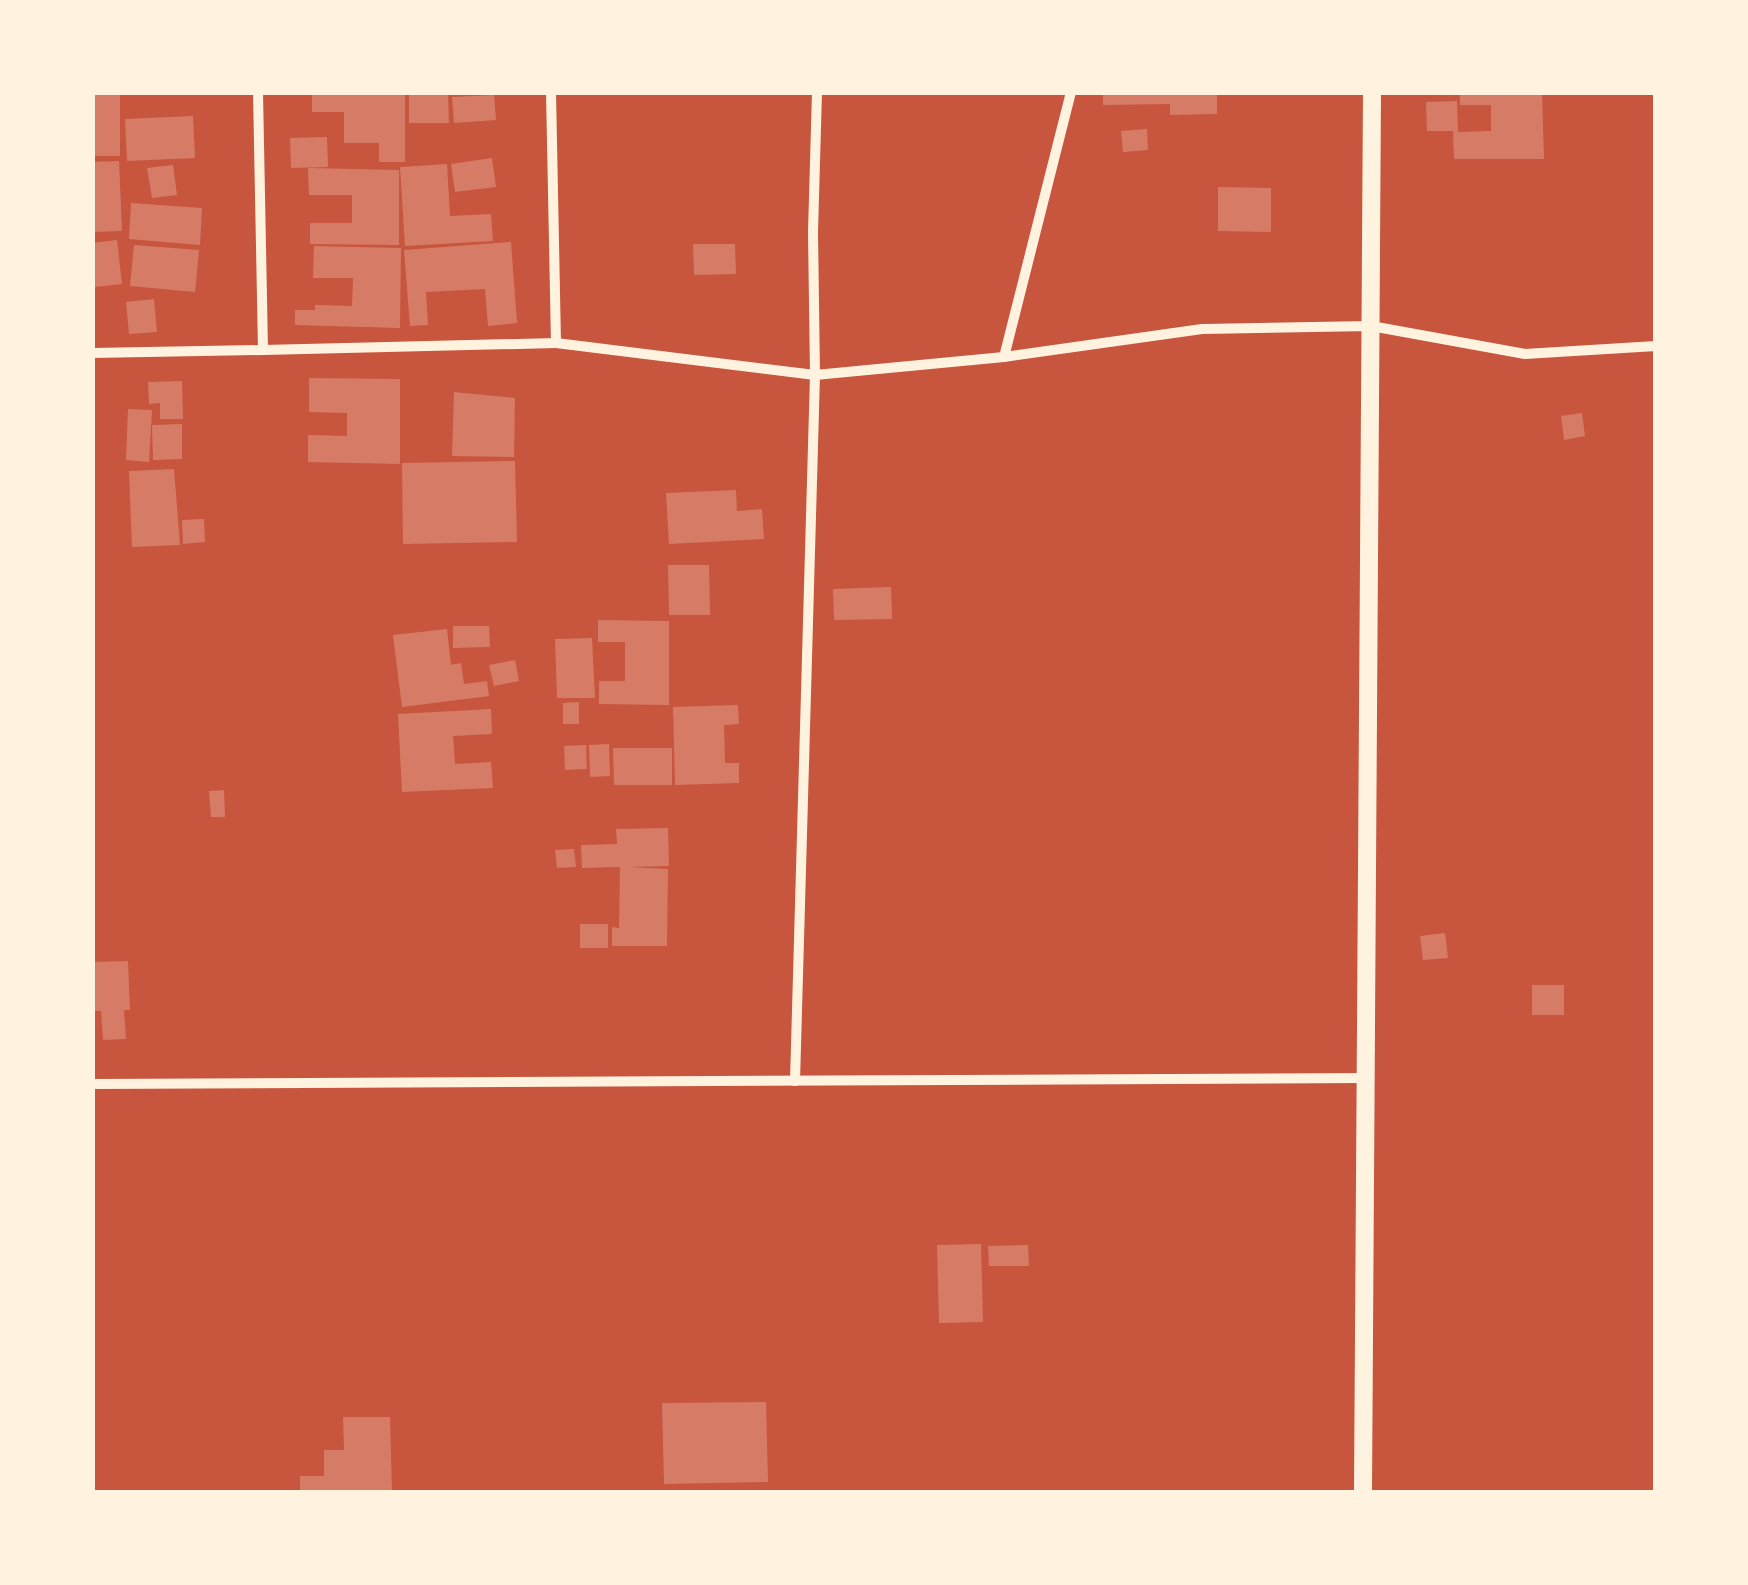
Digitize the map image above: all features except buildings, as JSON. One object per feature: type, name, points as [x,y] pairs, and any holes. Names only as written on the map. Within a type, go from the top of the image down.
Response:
[{"type":"street","points":[[258,92],[263,350]]},
{"type":"street","points":[[551,92],[556,343]]},
{"type":"street","points":[[795,1081],[815,375],[818,92]]},
{"type":"street","points":[[1004,357],[1071,92]]},
{"type":"street","points":[[1363,1492],[1372,92]]},
{"type":"street","points":[[92,352],[556,343],[815,375],[1004,357],[1202,330],[1371,326],[1525,354],[1656,346]]},
{"type":"street","points":[[92,1084],[1366,1078]]}]
